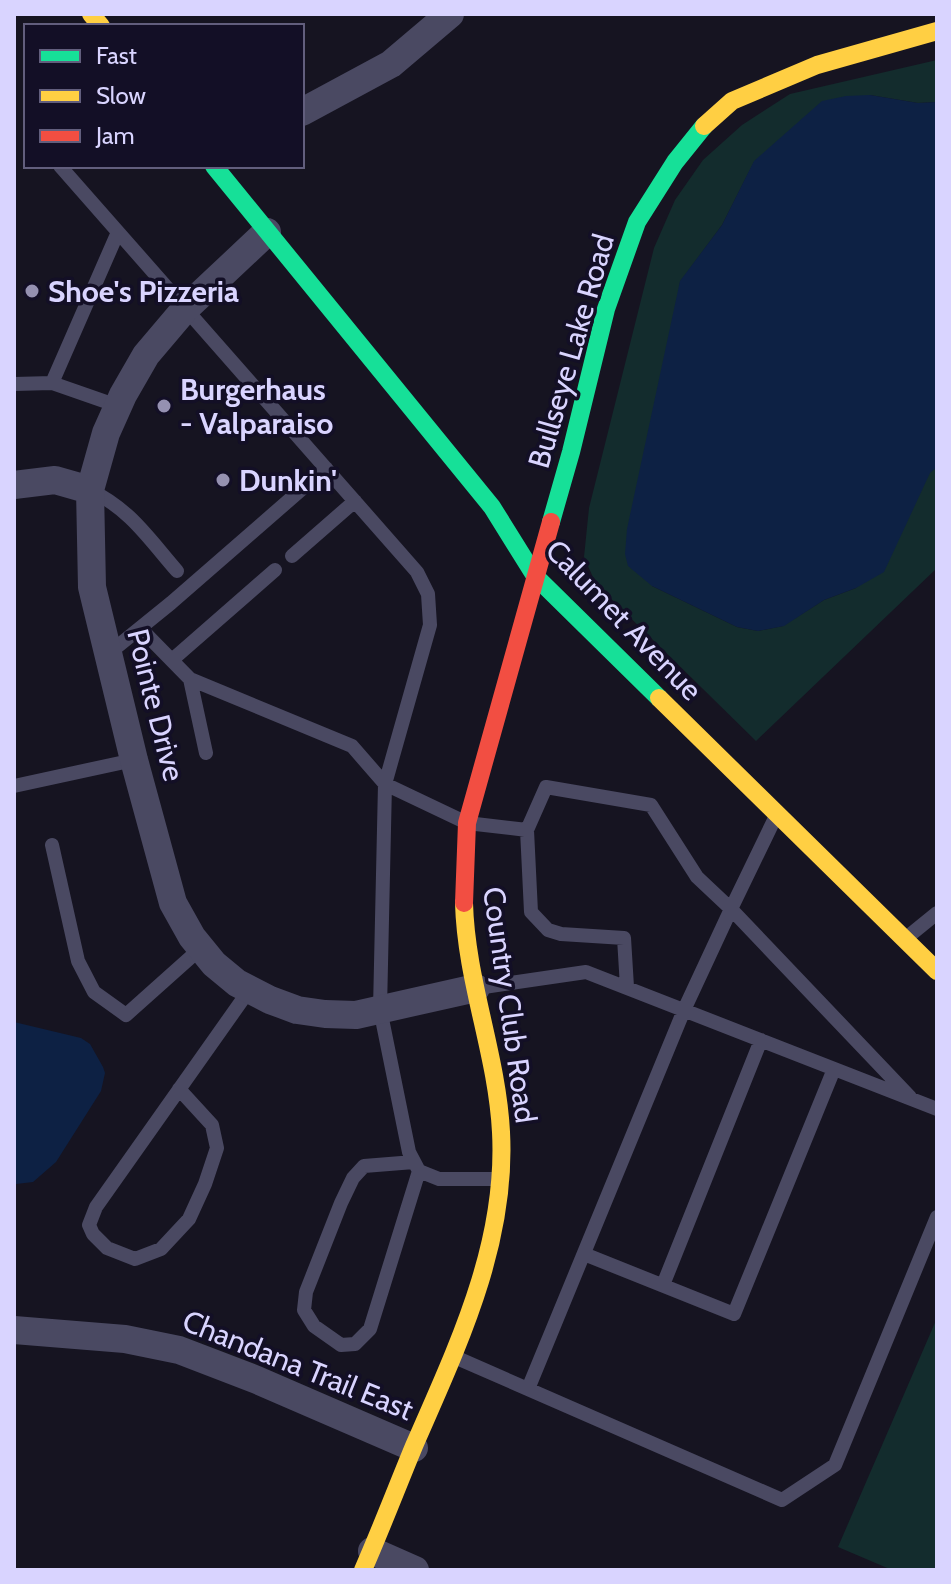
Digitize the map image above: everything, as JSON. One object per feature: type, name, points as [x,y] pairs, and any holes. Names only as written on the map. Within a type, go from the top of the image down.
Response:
[{"type":"street","points":[[304,111],[391,64],[450,14]]},
{"type":"street","name":"Bullseye Lake Road","points":[[535,576],[571,452],[606,309],[637,222],[675,162],[702,128],[732,101],[817,65],[937,31]]},
{"type":"street","name":"Calumet Avenue","points":[[220,168],[267,232],[492,507],[535,576],[937,971]]},
{"type":"street","name":"Pointe Drive","points":[[267,232],[185,309],[146,355],[106,433],[90,490],[92,587],[173,903],[192,937],[214,964],[237,983],[297,1010],[356,1015],[476,988]]},
{"type":"street","points":[[14,485],[55,480],[90,490]]},
{"type":"street","name":"Country Club Road","points":[[368,1560],[454,1356],[478,1292],[495,1228],[501,1179],[501,1132],[495,1069],[466,938],[463,884],[467,823],[535,576]]},
{"type":"street","name":"Chandana Trail East","points":[[14,1330],[125,1339],[179,1350],[414,1448]]},
{"type":"street","points":[[368,1560],[415,1570]]},
{"type":"lane","points":[[62,168],[417,572],[428,594],[430,625],[385,784],[380,1009],[409,1152],[417,1167],[370,1329],[355,1344],[341,1345],[314,1326],[304,1310],[306,1292],[353,1178],[364,1166],[417,1167],[439,1179],[501,1179]]},
{"type":"lane","points":[[52,383],[118,232]]},
{"type":"lane","points":[[14,384],[52,383],[118,406]]},
{"type":"lane","points":[[108,654],[141,629],[326,468]]},
{"type":"lane","points":[[90,490],[125,511],[177,571]]},
{"type":"lane","points":[[292,556],[355,501]]},
{"type":"lane","points":[[172,660],[275,570]]},
{"type":"lane","points":[[141,629],[190,679],[352,746],[385,784],[467,823],[527,830]]},
{"type":"lane","points":[[190,679],[206,753]]},
{"type":"lane","points":[[14,786],[134,760]]},
{"type":"lane","points":[[627,987],[624,938],[561,934],[548,930],[531,912],[527,830],[546,787],[651,805],[697,877],[913,1100]]},
{"type":"lane","points":[[528,1389],[684,1010],[777,814]]},
{"type":"lane","points":[[52,845],[78,961],[94,992],[126,1015],[201,948]]},
{"type":"lane","points":[[905,939],[937,913]]},
{"type":"lane","points":[[476,988],[586,972],[937,1109]]},
{"type":"lane","points":[[179,1089],[212,1125],[217,1148],[189,1219],[161,1249],[135,1259],[107,1248],[93,1234],[89,1225],[96,1207],[179,1089],[250,989]]},
{"type":"lane","points":[[663,1285],[761,1040]]},
{"type":"lane","points":[[584,1254],[734,1314],[834,1069]]},
{"type":"lane","points":[[454,1356],[782,1500],[835,1465],[937,1217]]},
{"type":"green space","points":[[937,60],[937,102],[918,103],[870,95],[754,162],[722,225],[680,282],[652,586],[737,627],[758,631],[783,626],[824,600],[856,588],[930,472],[937,467],[937,568],[756,741],[596,584],[584,557],[589,508],[654,248],[675,200],[703,160],[742,125],[790,94]]},
{"type":"green space","points":[[937,1318],[937,1570],[892,1570],[838,1547]]},
{"type":"water","points":[[870,95],[918,103],[937,102],[937,467],[930,473],[884,572],[856,588],[824,600],[784,626],[758,631],[737,627],[652,586],[628,566],[625,554],[627,529],[680,281],[722,225],[754,161],[822,101]]},
{"type":"water","points":[[14,1022],[81,1038],[90,1044],[105,1073],[101,1091],[56,1162],[33,1182],[16,1184],[14,1184]]},
{"type":"traffic: fast","points":[[551,522],[606,309],[637,222],[675,162],[704,126]]},
{"type":"traffic: fast","points":[[216,168],[492,507],[535,576],[659,698]]},
{"type":"traffic: slow","points":[[91,14],[99,24]]},
{"type":"traffic: slow","points":[[704,126],[732,101],[817,65],[937,31]]},
{"type":"traffic: slow","points":[[659,698],[937,971]]},
{"type":"traffic: slow","points":[[363,1570],[462,1332],[488,1254],[496,1214],[501,1174],[501,1132],[494,1074],[470,961],[464,903]]},
{"type":"traffic: jam","points":[[464,903],[467,823],[551,522]]},
{"type":"place","name":"Shoe's Pizzeria","points":[[32,291]]},
{"type":"place","name":"Burgerhaus - Valparaiso","points":[[164,406]]},
{"type":"place","name":"Dunkin'","points":[[223,480]]}]
